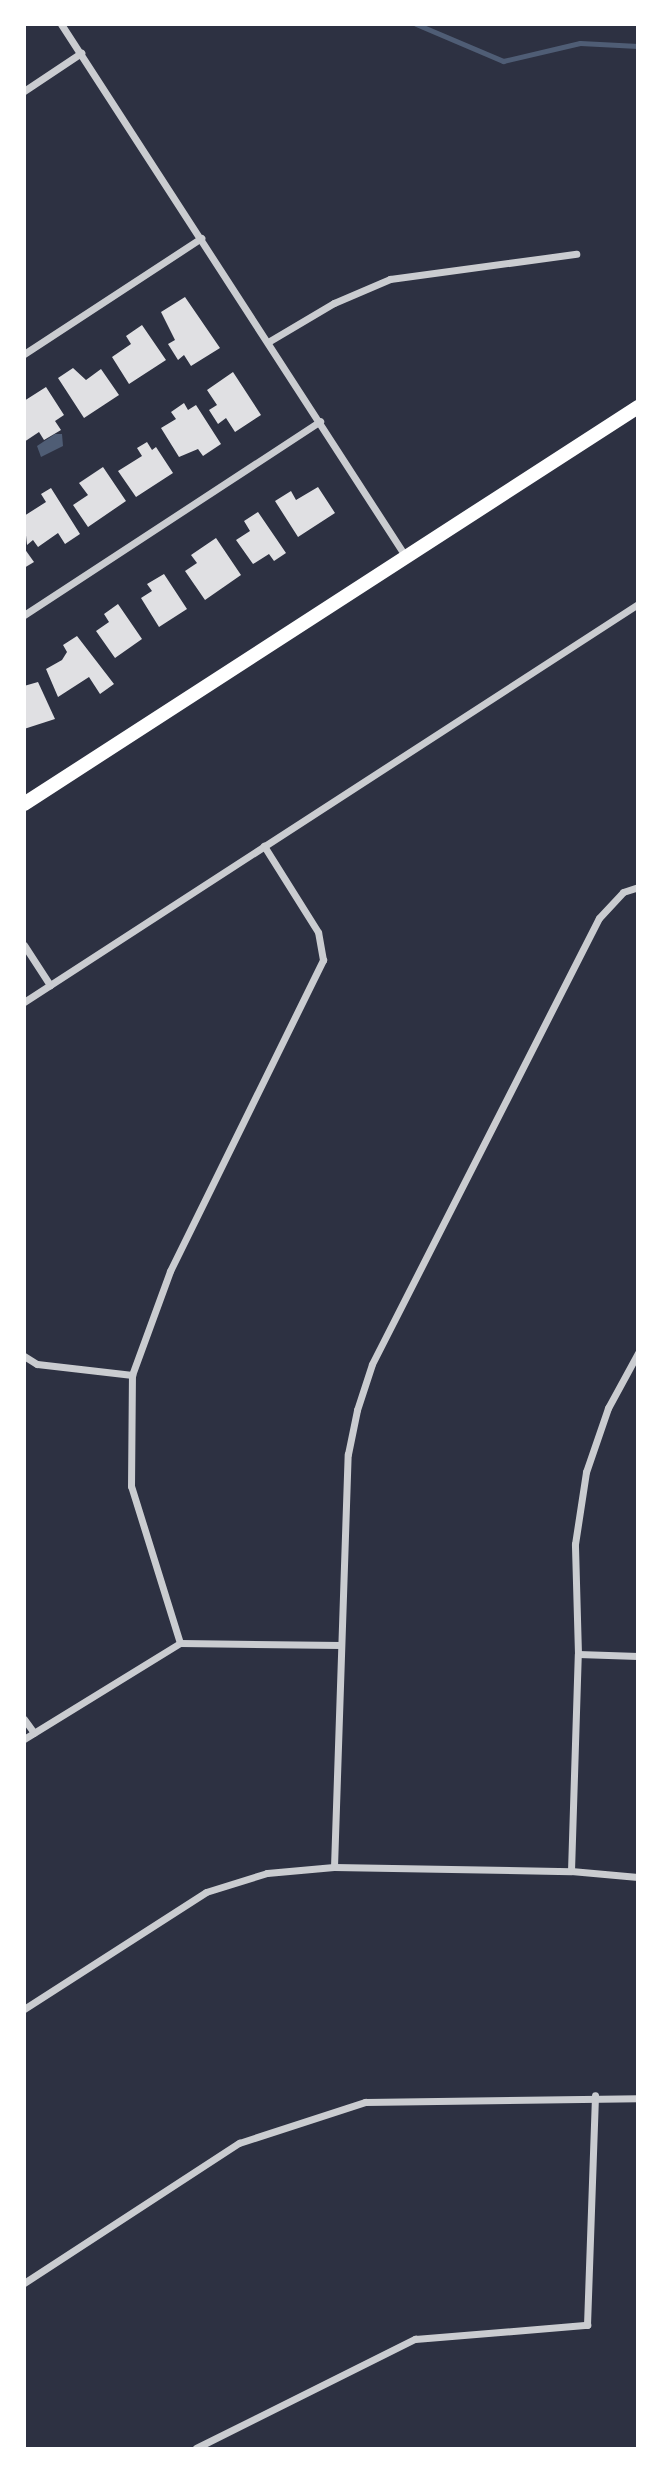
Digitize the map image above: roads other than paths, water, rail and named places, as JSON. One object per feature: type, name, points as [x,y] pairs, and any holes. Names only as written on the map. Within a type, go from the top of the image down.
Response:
[{"type":"main road","points":[[24,804],[638,407]]},
{"type":"street","points":[[61,24],[406,557]]},
{"type":"street","points":[[24,91],[81,53]]},
{"type":"street","points":[[24,354],[201,238]]},
{"type":"street","points":[[268,342],[334,303],[390,279],[576,254]]},
{"type":"street","points":[[24,615],[320,421]]},
{"type":"street","points":[[24,1002],[638,604]]},
{"type":"street","points":[[180,1643],[131,1486],[132,1375],[170,1271],[323,960],[318,932],[264,846]]},
{"type":"street","points":[[334,1867],[348,1454],[372,1364],[599,918],[623,892],[638,887]]},
{"type":"street","points":[[24,945],[50,985]]},
{"type":"street","points":[[571,1871],[578,1654],[575,1544],[586,1472],[608,1408],[638,1353]]},
{"type":"street","points":[[24,1356],[37,1364],[132,1375]]},
{"type":"street","points":[[24,1740],[180,1643],[341,1645]]},
{"type":"street","points":[[578,1654],[638,1656]]},
{"type":"street","points":[[24,1719],[34,1733]]},
{"type":"street","points":[[24,2009],[206,1892],[267,1873],[334,1867],[571,1871],[638,1877]]},
{"type":"street","points":[[24,2283],[239,2143],[365,2102],[595,2095],[638,2098]]},
{"type":"street","points":[[196,2448],[415,2339],[587,2325],[595,2095]]},
{"type":"water","points":[[55,434],[62,434],[63,446],[41,457],[37,446]]},
{"type":"waterway","points":[[416,24],[503,61],[580,43],[638,46]]}]
